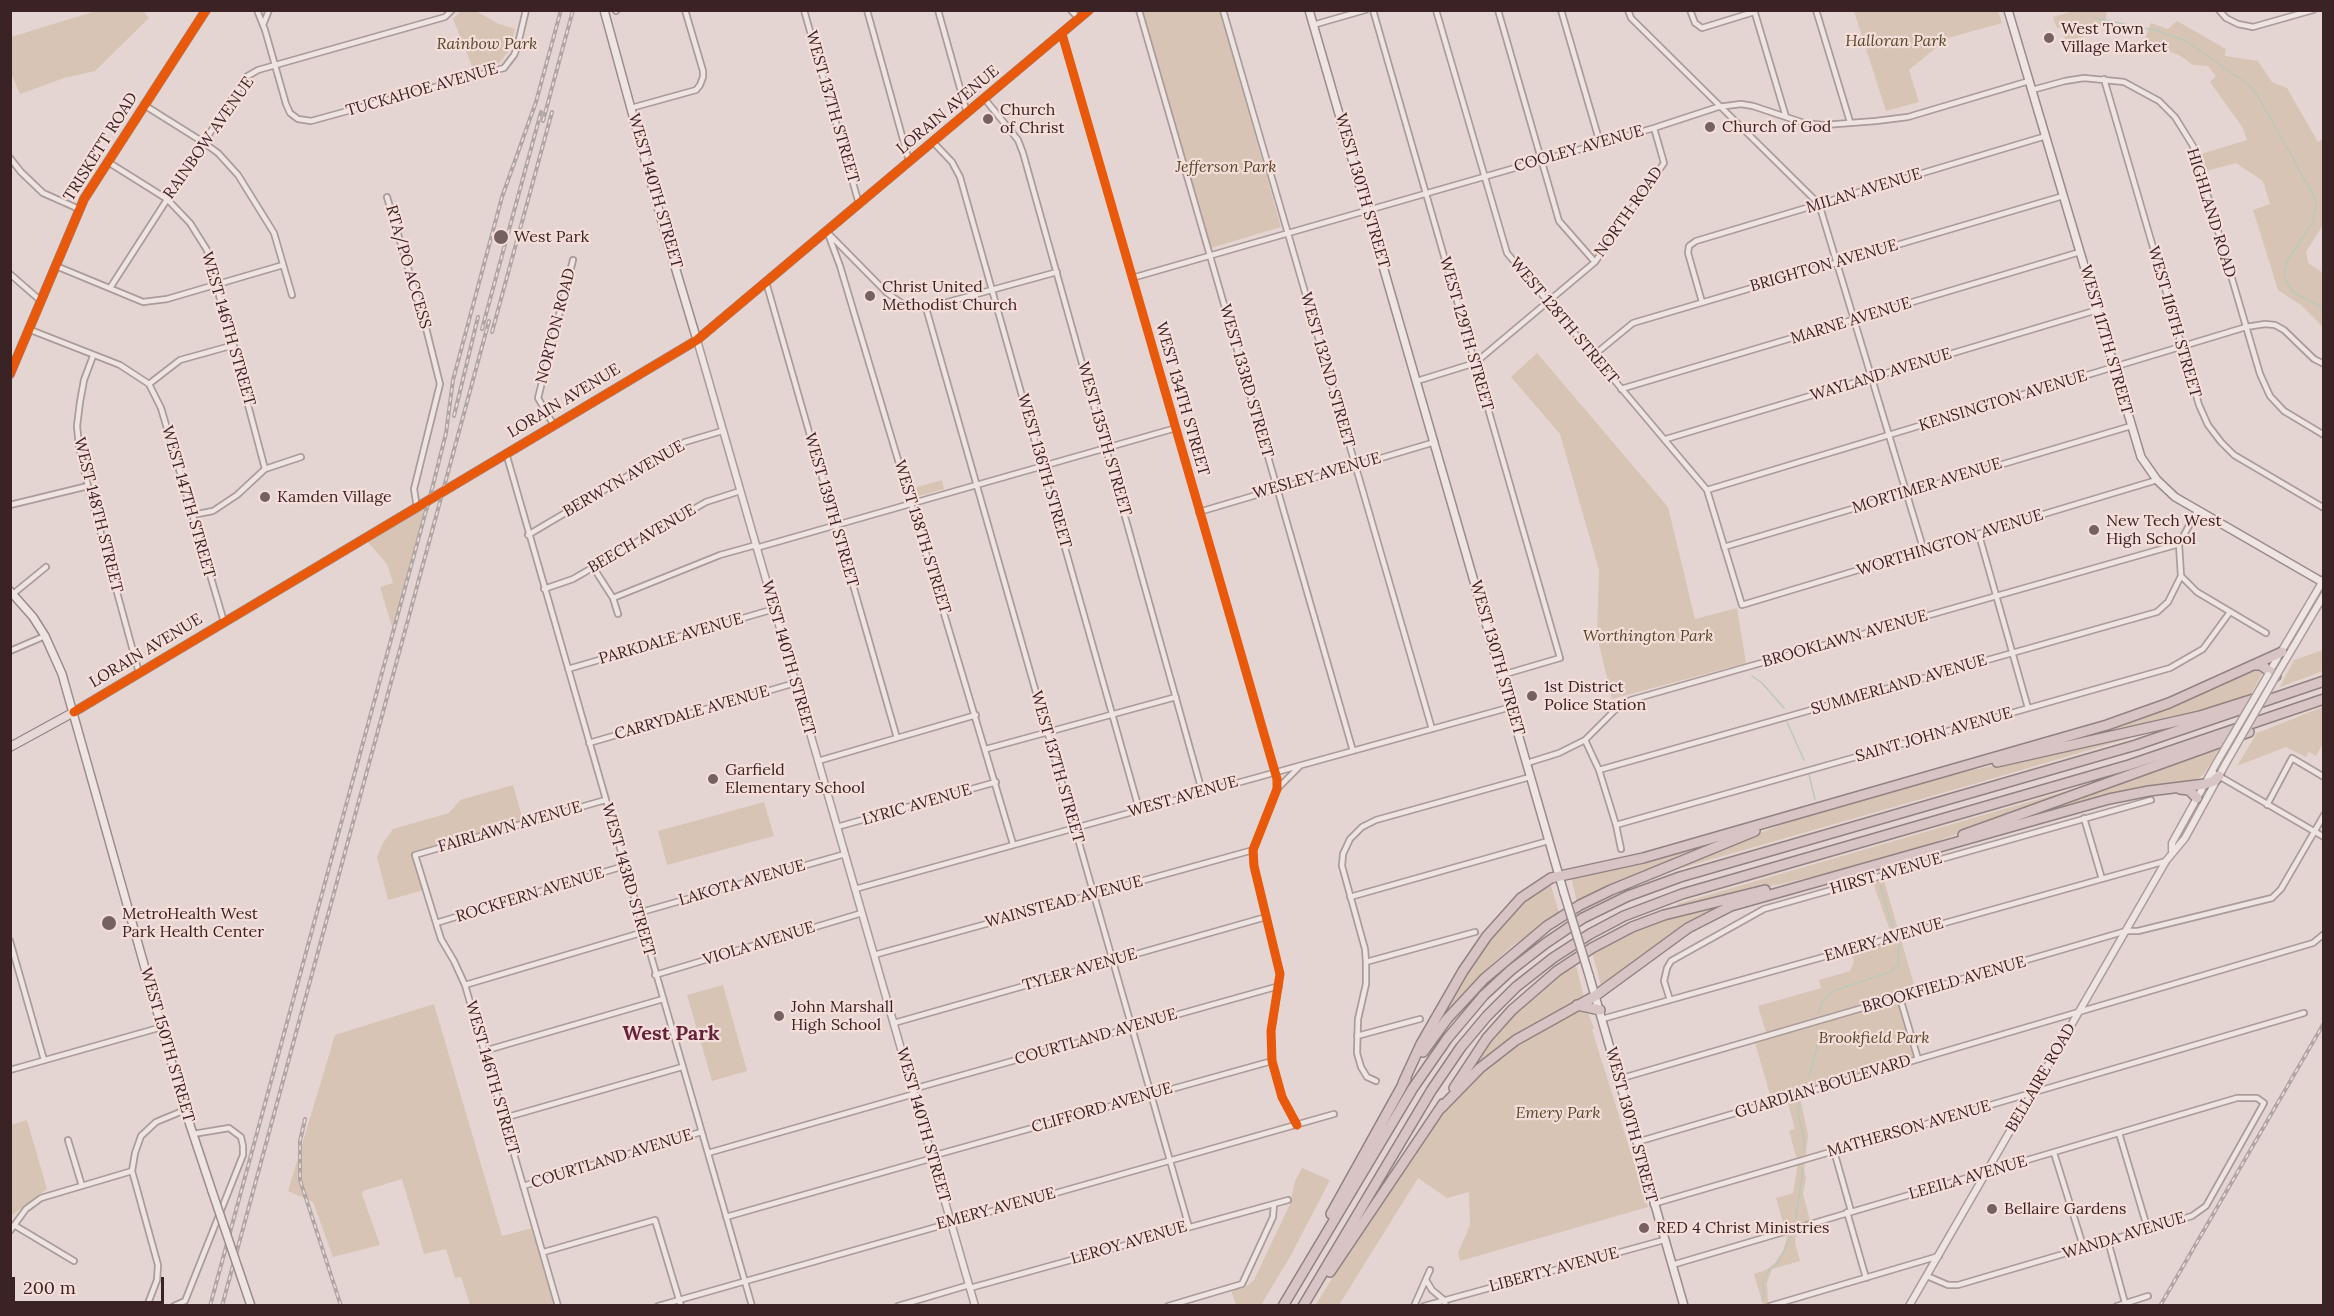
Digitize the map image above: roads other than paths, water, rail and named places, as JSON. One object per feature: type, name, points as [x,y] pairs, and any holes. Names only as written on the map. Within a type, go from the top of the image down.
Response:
[{"type":"highway","points":[[1285,1302],[1463,971],[1487,936],[1526,894],[1559,875],[1643,858],[2136,715],[2200,690],[2282,651]]},
{"type":"highway","points":[[2254,665],[2261,665],[2273,673]]},
{"type":"highway","points":[[1939,774],[2179,722],[2271,693],[2324,680]]},
{"type":"highway","points":[[1285,1302],[1413,1088],[1447,1039],[1484,995],[1511,970],[1583,918],[1628,896],[1680,877],[2136,745],[2324,680]]},
{"type":"highway","points":[[1916,853],[2215,745],[2324,699]]},
{"type":"highway","points":[[1304,1305],[1431,1091],[1461,1047],[1516,987],[1553,958],[1590,934],[1640,910],[1703,887],[2129,765],[2324,699]]},
{"type":"highway","points":[[1441,1108],[1503,1049],[1595,996],[1688,928],[1717,913],[1741,903],[1859,869],[2134,793],[2205,784],[2214,781],[2216,774]]},
{"type":"highway","points":[[2169,788],[2187,789],[2197,798]]},
{"type":"highway","points":[[1403,1083],[1431,1040],[1466,998],[1505,959],[1548,926],[1580,906],[1628,882],[1790,817]]},
{"type":"highway","points":[[1304,1305],[1487,1038],[1505,1017],[1545,981],[1598,945],[1632,927],[1680,910],[1859,869]]},
{"type":"highway","points":[[1577,1005],[1601,1015]]},
{"type":"main road","name":"TRISKETT ROAD","points":[[10,374],[13,358],[41,301],[79,210],[144,105],[207,10]]},
{"type":"main road","name":"WEST 140TH STREET","points":[[604,10],[697,340]]},
{"type":"main road","name":"LORAIN AVENUE","points":[[10,747],[74,712],[697,340],[1089,10]]},
{"type":"main road","name":"WEST 130TH STREET","points":[[1309,10],[1684,1305]]},
{"type":"main road","name":"WEST 117TH STREET","points":[[2008,10],[2141,457],[2157,480],[2175,497],[2323,581]]},
{"type":"main road","name":"WEST 150TH STREET","points":[[12,593],[33,617],[45,636],[62,674],[185,1110],[251,1305]]},
{"type":"street","points":[[257,10],[275,64]]},
{"type":"street","points":[[263,25],[269,10]]},
{"type":"street","name":"RAINBOW AVENUE","points":[[110,288],[246,77],[275,64],[445,17],[452,10]]},
{"type":"street","name":"TUCKAHOE AVENUE","points":[[275,64],[290,113],[297,119],[311,121],[504,68],[517,48],[526,10]]},
{"type":"street","points":[[632,108],[696,90],[700,85],[703,71],[685,10]]},
{"type":"street","name":"WEST 137TH STREET","points":[[804,10],[859,204]]},
{"type":"street","points":[[867,10],[909,162]]},
{"type":"street","points":[[938,10],[967,113]]},
{"type":"street","points":[[1071,10],[1079,19]]},
{"type":"street","name":"WEST 133RD STREET","points":[[1139,10],[1353,751]]},
{"type":"street","name":"WEST 132ND STREET","points":[[1223,10],[1432,729]]},
{"type":"street","points":[[1313,25],[1365,10]]},
{"type":"street","name":"WEST 129TH STREET","points":[[1373,10],[1560,658],[1502,675]]},
{"type":"street","name":"WEST 128TH STREET","points":[[1436,10],[1507,253],[1707,490],[1742,605]]},
{"type":"street","points":[[1498,10],[1559,221],[1595,262]]},
{"type":"street","points":[[1561,10],[1600,143]]},
{"type":"street","points":[[1628,10],[1631,18],[1819,204],[1924,551]]},
{"type":"street","points":[[1690,10],[1695,23],[1702,28],[1754,11],[1786,117]]},
{"type":"street","points":[[1816,10],[1850,122]]},
{"type":"street","points":[[2219,10],[2226,18],[2238,24],[2253,27],[2313,10]]},
{"type":"street","name":"WEST 134TH STREET","points":[[1062,34],[1275,771],[1277,789]]},
{"type":"street","name":"HIGHLAND ROAD","points":[[2032,90],[2084,78],[2124,82],[2159,101],[2175,117],[2193,146],[2260,375],[2270,396],[2284,411],[2324,435]]},
{"type":"street","name":"WEST 116TH STREET","points":[[2104,80],[2199,405],[2208,425],[2234,455],[2324,508]]},
{"type":"street","name":"COOLEY AVENUE","points":[[1132,278],[1653,128],[1718,106],[1742,104],[1804,123],[1824,125],[1876,121],[1908,117],[2029,81]]},
{"type":"street","name":"WEST 135TH STREET","points":[[984,98],[1018,140],[1202,791]]},
{"type":"street","points":[[144,105],[218,153],[238,175],[274,233],[292,295]]},
{"type":"street","name":"NORTH ROAD","points":[[1417,381],[1475,363],[1595,262],[1664,163],[1653,128]]},
{"type":"street","name":"MILAN AVENUE","points":[[1701,302],[1688,253],[1689,246],[1696,241],[2046,136]]},
{"type":"street","name":"WEST 136TH STREET","points":[[933,142],[952,162],[960,177],[1139,809]]},
{"type":"street","points":[[10,158],[21,172],[44,193],[79,210]]},
{"type":"street","name":"WEST 146TH STREET","points":[[108,162],[167,199],[182,214],[207,250],[265,469]]},
{"type":"street","name":"RTA/PO ACCESS","points":[[387,196],[440,384],[414,489],[417,507]]},
{"type":"street","name":"BRIGHTON AVENUE","points":[[1594,355],[1633,323],[2063,196]]},
{"type":"street","points":[[826,231],[887,293],[903,304],[927,308],[1057,272]]},
{"type":"street","name":"WEST 138TH STREET","points":[[826,231],[840,266],[1013,844]]},
{"type":"street","name":"MARNE AVENUE","points":[[1622,389],[2080,252]]},
{"type":"street","name":"NORTON ROAD","points":[[553,424],[538,398],[573,260]]},
{"type":"street","points":[[56,266],[143,302],[167,299],[283,265]]},
{"type":"street","points":[[10,274],[41,301]]},
{"type":"street","name":"WEST 139TH STREET","points":[[766,282],[897,738]]},
{"type":"street","name":"WEST 137TH STREET","points":[[927,308],[1189,1227]]},
{"type":"street","name":"WAYLAND AVENUE","points":[[1666,439],[2097,310]]},
{"type":"street","name":"KENSINGTON AVENUE","points":[[1707,490],[2246,327],[2275,325],[2284,330],[2314,359],[2324,364]]},
{"type":"street","points":[[28,329],[120,365],[149,384],[180,360],[234,345]]},
{"type":"street","name":"WEST 140TH STREET","points":[[697,340],[975,1305]]},
{"type":"street","name":"WEST 148TH STREET","points":[[93,356],[84,380],[77,426],[79,447],[139,673]]},
{"type":"street","name":"WEST 147TH STREET","points":[[149,384],[161,408],[224,622]]},
{"type":"street","name":"MORTIMER AVENUE","points":[[1724,547],[2131,426]]},
{"type":"street","points":[[613,598],[720,555],[756,547],[1176,428]]},
{"type":"street","name":"BERWYN AVENUE","points":[[528,535],[685,442],[722,431]]},
{"type":"street","name":"WESLEY AVENUE","points":[[1199,512],[1435,442]]},
{"type":"street","name":"WEST 143RD STREET","points":[[506,453],[752,1305]]},
{"type":"street","points":[[192,516],[213,511],[237,495],[265,469],[301,457]]},
{"type":"street","name":"WORTHINGTON AVENUE","points":[[1742,605],[2157,480]]},
{"type":"street","points":[[10,506],[88,486]]},
{"type":"street","name":"BEECH AVENUE","points":[[544,589],[573,579],[706,502],[740,491]]},
{"type":"street","points":[[2197,511],[2179,544],[2181,576],[2197,592],[2266,633]]},
{"type":"street","points":[[1980,535],[2028,708]]},
{"type":"street","name":"BROOKLAWN AVENUE","points":[[1527,763],[1559,753],[1585,740],[1616,709],[1631,700],[2179,544]]},
{"type":"street","points":[[12,593],[46,567]]},
{"type":"street","points":[[593,567],[613,598],[618,614]]},
{"type":"street","name":"SUMMERLAND AVENUE","points":[[1599,770],[2157,612],[2168,602],[2181,576]]},
{"type":"street","name":"BELLAIRE ROAD","points":[[1909,1305],[2166,861],[2185,838],[2216,774],[2226,763],[2273,673],[2282,651],[2323,581]]},
{"type":"street","name":"BELLAIRE ROAD","points":[[2216,774],[2217,762],[2324,595]]},
{"type":"street","name":"PARKDALE AVENUE","points":[[568,669],[774,609]]},
{"type":"street","name":"SAINT JOHN AVENUE","points":[[1616,825],[2170,668],[2203,649],[2230,612]]},
{"type":"street","points":[[10,651],[45,636]]},
{"type":"street","name":"CARRYDALE AVENUE","points":[[589,743],[795,683]]},
{"type":"street","points":[[986,749],[1176,697]]},
{"type":"street","name":"WEST AVENUE","points":[[855,889],[1511,706]]},
{"type":"street","points":[[818,761],[976,715]]},
{"type":"street","points":[[1585,740],[1599,770],[1621,849]]},
{"type":"street","points":[[2266,805],[2292,758],[2324,777]]},
{"type":"street","points":[[1297,1125],[1282,1097],[1272,1061],[1271,1031],[1280,974],[1256,877],[1253,850],[1277,789],[1303,764]]},
{"type":"street","points":[[2216,774],[2324,837]]},
{"type":"street","points":[[1376,1081],[1367,1077],[1357,1053],[1358,1019],[1366,984],[1366,962],[1365,949],[1342,866],[1343,854],[1350,839],[1362,827],[1377,820],[1530,777]]},
{"type":"street","name":"LYRIC AVENUE","points":[[837,827],[996,782]]},
{"type":"street","name":"BELLAIRE ROAD","points":[[2172,851],[2172,843],[2205,784]]},
{"type":"street","name":"FAIRLAWN AVENUE","points":[[415,855],[605,800]]},
{"type":"street","name":"HIRST AVENUE","points":[[1670,1000],[1664,981],[1671,961],[1764,909],[2151,800]]},
{"type":"street","points":[[2314,831],[2324,815]]},
{"type":"street","points":[[2084,818],[2102,879]]},
{"type":"street","name":"BROOKFIELD AVENUE","points":[[1619,1079],[2126,931],[2138,931],[2270,898],[2279,892],[2314,831]]},
{"type":"street","points":[[1350,897],[1548,841]]},
{"type":"street","name":"WAINSTEAD AVENUE","points":[[874,955],[1253,850]]},
{"type":"street","name":"LAKOTA AVENUE","points":[[638,913],[845,854]]},
{"type":"street","name":"WEST 146TH STREET","points":[[415,855],[441,939],[465,985],[558,1305]]},
{"type":"street","name":"EMERY AVENUE","points":[[1601,1015],[1670,1000],[2166,861]]},
{"type":"street","name":"ROCKFERN AVENUE","points":[[435,923],[624,866]]},
{"type":"street","name":"VIOLA AVENUE","points":[[656,975],[862,913]]},
{"type":"street","name":"TYLER AVENUE","points":[[894,1023],[1266,917]]},
{"type":"street","points":[[465,985],[644,932]]},
{"type":"street","points":[[1366,962],[1475,932]]},
{"type":"street","name":"GUARDIAN BOULEVARD","points":[[1637,1143],[2313,943],[2324,934]]},
{"type":"street","points":[[10,941],[44,1060]]},
{"type":"street","name":"COURTLAND AVENUE","points":[[708,1153],[1131,1027],[1279,986]]},
{"type":"street","points":[[1900,998],[1918,1059]]},
{"type":"street","points":[[484,1051],[663,999]]},
{"type":"street","name":"MATHERSON AVENUE","points":[[1653,1204],[2304,1013]]},
{"type":"street","points":[[1357,1036],[1420,1018]]},
{"type":"street","points":[[10,1070],[162,1027]]},
{"type":"street","name":"CLIFFORD AVENUE","points":[[726,1217],[1272,1061]]},
{"type":"street","points":[[504,1118],[682,1067]]},
{"type":"street","name":"LEEILA AVENUE","points":[[1672,1265],[2237,1098],[2257,1098],[2264,1103]]},
{"type":"street","name":"WANDA AVENUE","points":[[1927,1276],[1948,1285],[1958,1285],[2192,1216],[2201,1211],[2264,1103]]},
{"type":"street","points":[[147,1305],[157,1280],[158,1265],[132,1171],[135,1153],[141,1136],[156,1122],[185,1110]]},
{"type":"street","name":"EMERY AVENUE","points":[[658,1305],[1334,1114]]},
{"type":"street","points":[[174,1305],[185,1301],[243,1155],[241,1137],[229,1128],[193,1134]]},
{"type":"street","name":"COURTLAND AVENUE","points":[[523,1186],[701,1132]]},
{"type":"street","points":[[2119,1133],[2148,1230]]},
{"type":"street","points":[[68,1140],[82,1186]]},
{"type":"street","points":[[1834,1151],[1866,1278]]},
{"type":"street","points":[[2054,1153],[2084,1249]]},
{"type":"street","points":[[74,1261],[12,1228],[26,1209],[41,1198],[132,1171]]},
{"type":"street","name":"LEROY AVENUE","points":[[898,1305],[1288,1200]]},
{"type":"street","points":[[1168,1305],[1242,1284],[1273,1217],[1274,1204]]},
{"type":"street","points":[[544,1252],[655,1220],[681,1305]]},
{"type":"street","name":"LIBERTY AVENUE","points":[[1424,1305],[1445,1303],[1664,1240]]},
{"type":"street","points":[[2108,1241],[2126,1303]]},
{"type":"street","points":[[1770,1305],[1939,1256]]},
{"type":"street","points":[[1414,1305],[1430,1269]]},
{"type":"street","points":[[1426,1279],[1432,1290],[1445,1303]]},
{"type":"street","points":[[2117,1305],[2148,1296]]},
{"type":"waterway","points":[[2095,18],[2158,31],[2186,41],[2249,85],[2259,98],[2315,198],[2316,207],[2312,223],[2287,261],[2285,279],[2293,292],[2324,308]]},
{"type":"waterway","points":[[1752,676],[1762,683],[1784,708]]},
{"type":"waterway","points":[[1787,722],[1804,760]]},
{"type":"waterway","points":[[1809,775],[1815,799]]},
{"type":"waterway","points":[[1880,885],[1893,929]]},
{"type":"waterway","points":[[1819,1012],[1822,1001],[1833,991],[1890,972],[1898,965],[1899,944]]},
{"type":"waterway","points":[[1809,1077],[1821,1033]]},
{"type":"waterway","points":[[1799,1101],[1798,1114],[1804,1138],[1804,1150]]},
{"type":"waterway","points":[[1796,1218],[1803,1169]]},
{"type":"waterway","points":[[1762,1299],[1763,1281],[1769,1270],[1777,1264],[1793,1234]]},
{"type":"railway","points":[[210,1306],[433,485],[446,433],[453,380],[502,197],[536,102],[561,10]]},
{"type":"railway","points":[[543,121],[573,10]]},
{"type":"railway","points":[[482,329],[541,112]]},
{"type":"railway","points":[[492,332],[552,112]]},
{"type":"railway","points":[[454,416],[478,317]]},
{"type":"railway","points":[[222,1306],[489,321]]},
{"type":"railway","points":[[2160,1306],[2324,1023]]},
{"type":"railway","points":[[305,1119],[300,1141],[300,1180],[341,1306]]},
{"type":"place","name":"West Town Village Market","points":[[2049,38]]},
{"type":"place","name":"Church of Christ","points":[[988,119]]},
{"type":"place","name":"Church of God","points":[[1710,127]]},
{"type":"place","name":"West Park","points":[[501,237]]},
{"type":"place","name":"Christ United Methodist Church","points":[[870,296]]},
{"type":"place","name":"Kamden Village","points":[[265,497]]},
{"type":"place","name":"New Tech West High School","points":[[2094,530]]},
{"type":"place","name":"1st District Police Station","points":[[1532,696]]},
{"type":"place","name":"Garfield Elementary School","points":[[713,779]]},
{"type":"place","name":"MetroHealth West Park Health Center","points":[[109,923]]},
{"type":"place","name":"John Marshall High School","points":[[779,1016]]},
{"type":"place","name":"Bellaire Gardens","points":[[1992,1209]]},
{"type":"place","name":"RED 4 Christ Ministries","points":[[1644,1228]]},
{"type":"district","name":"West Park","points":[[671,1034]]},
{"type":"park label","name":"Halloran Park","points":[[1896,41]]},
{"type":"park label","name":"Rainbow Park","points":[[487,44]]},
{"type":"park label","name":"Jefferson Park","points":[[1226,167]]},
{"type":"park label","name":"Worthington Park","points":[[1648,636]]},
{"type":"park label","name":"Brookfield Park","points":[[1874,1038]]},
{"type":"park label","name":"Emery Park","points":[[1558,1113]]}]
